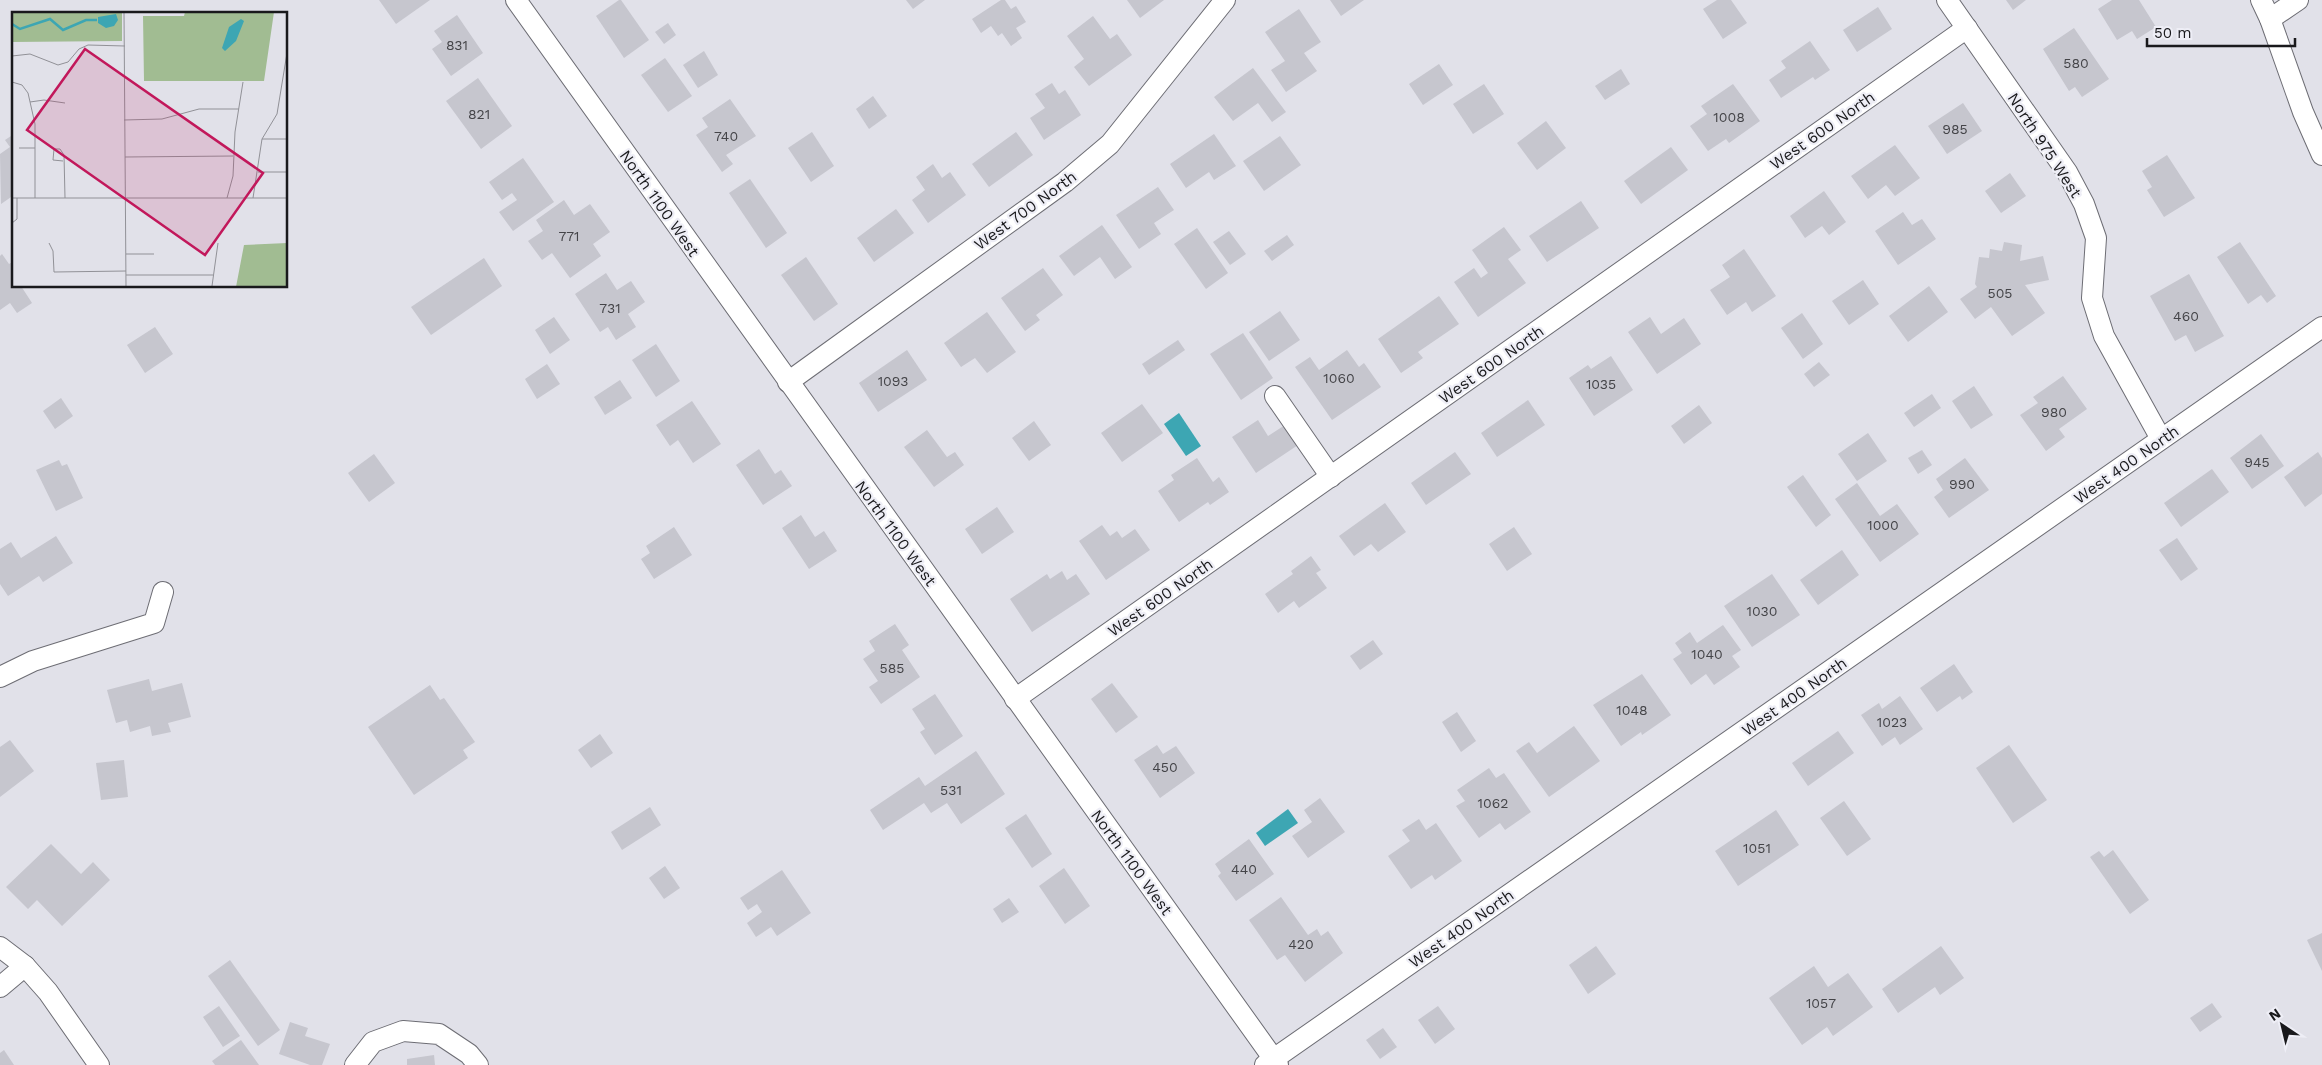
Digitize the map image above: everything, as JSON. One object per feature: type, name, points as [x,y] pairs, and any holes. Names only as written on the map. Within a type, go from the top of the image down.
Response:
[{"type":"street","name":"North 1100 West","points":[[516,0],[1015,699],[1272,1063]]},
{"type":"street","name":"West 700 North","points":[[788,382],[1065,182],[1110,144],[1225,0]]},
{"type":"street","name":"North 975 West","points":[[1947,0],[2068,172],[2084,204],[2096,238],[2092,298],[2104,336],[2161,439]]},
{"type":"street","points":[[2261,0],[2270,19],[2303,112],[2322,155]]},
{"type":"street","points":[[2270,19],[2298,0]]},
{"type":"street","name":"West 600 North","points":[[1015,699],[1967,28]]},
{"type":"street","name":"West 400 North","points":[[1272,1063],[2322,327]]},
{"type":"street","points":[[1274,396],[1331,477]]},
{"type":"street","points":[[0,677],[32,661],[154,623],[162,592]]},
{"type":"street","points":[[0,947],[25,966],[48,992],[98,1065]]},
{"type":"street","points":[[0,987],[25,966]]},
{"type":"street","points":[[355,1065],[373,1042],[403,1031],[439,1034],[469,1054],[478,1065]]},
{"type":"water","points":[[1179,413],[1201,446],[1186,456],[1164,424]]},
{"type":"water","points":[[1288,809],[1298,823],[1265,846],[1256,833]]},
{"type":"building","points":[[379,0],[430,0],[396,24]]},
{"type":"building","points":[[621,0],[649,40],[624,58],[596,16]]},
{"type":"building","points":[[906,0],[925,0],[913,9]]},
{"type":"building","points":[[1001,0],[1005,0],[1011,9],[1016,6],[1026,22],[1016,28],[1022,38],[1011,46],[1002,33],[998,36],[991,26],[981,33],[972,19]]},
{"type":"building","points":[[1127,0],[1164,0],[1140,18]]},
{"type":"building","points":[[1330,0],[1364,0],[1341,16]]},
{"type":"building","points":[[1717,0],[1731,0],[1747,23],[1723,39],[1703,9]]},
{"type":"building","points":[[2006,0],[2026,0],[2013,10]]},
{"type":"building","points":[[2112,0],[2139,0],[2156,27],[2137,39],[2132,31],[2117,40],[2098,9]]},
{"type":"building","points":[[1878,7],[1892,29],[1857,52],[1843,30]]},
{"type":"building","points":[[1299,9],[1321,42],[1304,53],[1317,71],[1286,92],[1271,70],[1285,61],[1265,32]]},
{"type":"building","points":[[457,15],[483,53],[451,76],[432,49],[442,42],[434,31]]},
{"type":"building","points":[[1093,16],[1110,39],[1117,34],[1132,55],[1089,86],[1074,67],[1084,59],[1067,36]]},
{"type":"building","points":[[668,23],[676,35],[664,44],[655,32]]},
{"type":"building","points":[[2074,28],[2109,79],[2082,97],[2075,87],[2069,91],[2043,49]]},
{"type":"building","points":[[1810,41],[1830,70],[1815,80],[1813,77],[1781,98],[1769,80],[1786,68],[1781,61]]},
{"type":"building","points":[[704,51],[718,75],[698,88],[683,65]]},
{"type":"building","points":[[665,58],[692,96],[668,112],[641,75]]},
{"type":"building","points":[[1439,64],[1453,85],[1423,105],[1409,84]]},
{"type":"building","points":[[1253,68],[1286,112],[1272,122],[1258,103],[1233,121],[1214,97]]},
{"type":"building","points":[[1621,69],[1630,84],[1605,100],[1595,86]]},
{"type":"building","points":[[478,78],[512,126],[481,149],[446,101]]},
{"type":"building","points":[[1052,83],[1059,94],[1065,90],[1081,115],[1044,140],[1030,118],[1045,108],[1035,94]]},
{"type":"building","points":[[1484,84],[1504,114],[1473,134],[1453,104]]},
{"type":"building","points":[[1733,84],[1760,121],[1729,143],[1726,139],[1708,151],[1690,126],[1707,114],[1701,106]]},
{"type":"building","points":[[873,96],[887,116],[869,129],[856,109]]},
{"type":"building","points":[[730,99],[756,136],[726,155],[733,164],[722,172],[696,135],[708,127],[702,118]]},
{"type":"building","points":[[1963,103],[1982,131],[1947,154],[1928,126]]},
{"type":"building","points":[[1546,121],[1566,148],[1537,170],[1517,143]]},
{"type":"building","points":[[812,132],[834,166],[811,182],[788,148]]},
{"type":"building","points":[[1016,132],[1033,155],[989,187],[972,164]]},
{"type":"building","points":[[1214,134],[1236,166],[1214,180],[1209,172],[1186,188],[1170,164]]},
{"type":"building","points":[[12,135],[12,196],[1,204],[0,154],[10,147],[5,140]]},
{"type":"building","points":[[1280,136],[1301,165],[1264,191],[1243,161]]},
{"type":"building","points":[[1895,145],[1920,178],[1895,196],[1886,185],[1868,199],[1851,176]]},
{"type":"building","points":[[1671,147],[1688,170],[1641,204],[1624,181]]},
{"type":"building","points":[[2167,155],[2195,198],[2164,217],[2147,190],[2152,187],[2142,171]]},
{"type":"building","points":[[523,158],[554,202],[513,231],[499,212],[517,200],[512,193],[502,200],[489,182]]},
{"type":"building","points":[[933,164],[942,178],[950,172],[966,195],[928,223],[912,200],[925,190],[916,177]]},
{"type":"building","points":[[2010,173],[2026,196],[2001,213],[1985,191]]},
{"type":"building","points":[[750,179],[787,233],[766,248],[729,193]]},
{"type":"building","points":[[1158,187],[1174,210],[1154,223],[1161,234],[1139,249],[1116,215]]},
{"type":"building","points":[[1824,191],[1846,222],[1829,235],[1822,226],[1805,238],[1790,216]]},
{"type":"building","points":[[564,200],[574,215],[590,204],[610,232],[593,244],[601,256],[570,278],[552,253],[542,260],[528,241],[543,231],[536,220]]},
{"type":"building","points":[[1581,201],[1599,228],[1547,262],[1529,236]]},
{"type":"building","points":[[896,209],[914,233],[874,262],[857,238]]},
{"type":"building","points":[[1903,212],[1912,225],[1922,219],[1936,239],[1898,265],[1875,231]]},
{"type":"building","points":[[1102,225],[1132,267],[1115,279],[1100,257],[1074,276],[1059,256]]},
{"type":"building","points":[[1504,227],[1521,250],[1508,259],[1526,283],[1478,317],[1454,282],[1474,268],[1481,278],[1488,273],[1472,250]]},
{"type":"building","points":[[1197,228],[1228,273],[1206,289],[1174,244]]},
{"type":"building","points":[[1229,231],[1246,254],[1230,265],[1213,242]]},
{"type":"building","points":[[1287,235],[1294,245],[1272,261],[1264,251]]},
{"type":"building","points":[[2004,242],[2022,245],[2020,261],[2043,256],[2049,280],[2025,285],[2045,313],[2012,336],[1991,307],[1975,319],[1960,299],[1977,287],[1975,284],[1979,257],[1989,258],[1990,249],[2002,251]]},
{"type":"building","points":[[2240,242],[2276,296],[2267,303],[2261,295],[2248,304],[2217,257]]},
{"type":"building","points":[[1744,249],[1776,296],[1752,312],[1746,302],[1727,315],[1710,290],[1730,277],[1722,265]]},
{"type":"building","points":[[2,254],[9,264],[12,262],[12,288],[22,288],[32,303],[17,313],[10,303],[0,310],[0,256]]},
{"type":"building","points":[[806,257],[838,304],[814,321],[781,275]]},
{"type":"building","points":[[484,258],[502,286],[431,335],[411,307]]},
{"type":"building","points":[[1043,268],[1063,295],[1036,315],[1040,320],[1025,331],[1001,298]]},
{"type":"building","points":[[606,273],[617,290],[631,281],[645,302],[628,314],[636,327],[616,340],[608,327],[600,332],[575,294]]},
{"type":"building","points":[[2189,274],[2224,336],[2195,352],[2186,335],[2175,341],[2150,296]]},
{"type":"building","points":[[1863,280],[1879,304],[1849,325],[1832,301]]},
{"type":"building","points":[[1929,286],[1948,312],[1908,342],[1889,316]]},
{"type":"building","points":[[1439,296],[1459,324],[1418,352],[1423,358],[1401,373],[1378,339]]},
{"type":"building","points":[[1280,311],[1300,340],[1269,361],[1249,332]]},
{"type":"building","points":[[987,312],[1016,352],[987,373],[975,358],[961,367],[944,343]]},
{"type":"building","points":[[1802,313],[1823,344],[1803,359],[1781,328]]},
{"type":"building","points":[[554,317],[570,340],[550,354],[535,330]]},
{"type":"building","points":[[1650,317],[1661,334],[1684,318],[1701,344],[1657,374],[1628,332]]},
{"type":"building","points":[[155,327],[173,354],[145,373],[127,345]]},
{"type":"building","points":[[1243,333],[1273,378],[1241,400],[1210,354]]},
{"type":"building","points":[[1178,340],[1185,350],[1149,375],[1142,364]]},
{"type":"building","points":[[656,344],[680,381],[656,397],[632,360]]},
{"type":"building","points":[[907,350],[927,380],[878,412],[859,383]]},
{"type":"building","points":[[1347,350],[1359,367],[1364,363],[1381,387],[1332,420],[1295,367],[1310,357],[1319,370]]},
{"type":"building","points":[[1611,356],[1633,390],[1594,416],[1569,378],[1588,365],[1591,369]]},
{"type":"building","points":[[1819,362],[1830,375],[1814,387],[1804,374]]},
{"type":"building","points":[[547,364],[560,384],[537,399],[525,379]]},
{"type":"building","points":[[2063,376],[2087,409],[2059,429],[2065,437],[2046,451],[2020,415],[2038,403],[2033,397]]},
{"type":"building","points":[[620,380],[632,398],[605,415],[594,397]]},
{"type":"building","points":[[1974,386],[1993,415],[1971,429],[1952,401]]},
{"type":"building","points":[[1932,394],[1941,408],[1914,427],[1904,413]]},
{"type":"building","points":[[61,398],[73,416],[55,429],[43,411]]},
{"type":"building","points":[[1528,400],[1545,425],[1497,457],[1481,433]]},
{"type":"building","points":[[692,401],[721,444],[693,463],[678,440],[670,446],[656,425]]},
{"type":"building","points":[[1142,404],[1163,433],[1122,462],[1101,433]]},
{"type":"building","points":[[1699,405],[1712,423],[1684,444],[1671,426]]},
{"type":"building","points":[[1258,420],[1268,436],[1285,425],[1298,445],[1256,473],[1232,437]]},
{"type":"building","points":[[1034,421],[1051,445],[1029,461],[1012,438]]},
{"type":"building","points":[[927,430],[947,457],[955,452],[964,465],[934,487],[904,447]]},
{"type":"building","points":[[1868,433],[1887,461],[1857,481],[1838,454]]},
{"type":"building","points":[[2261,434],[2284,466],[2252,489],[2230,458]]},
{"type":"building","points":[[759,449],[775,474],[781,470],[792,486],[763,505],[736,465]]},
{"type":"building","points":[[1922,450],[1932,465],[1918,474],[1908,458]]},
{"type":"building","points":[[1455,452],[1471,474],[1426,505],[1411,483]]},
{"type":"building","points":[[2318,452],[2322,458],[2322,494],[2305,507],[2284,477]]},
{"type":"building","points":[[374,454],[395,483],[369,502],[348,473]]},
{"type":"building","points":[[1197,458],[1213,482],[1219,477],[1229,492],[1210,505],[1208,502],[1179,522],[1158,491],[1174,480],[1171,475]]},
{"type":"building","points":[[1965,458],[1989,490],[1949,518],[1934,497],[1943,490],[1936,479]]},
{"type":"building","points":[[59,460],[62,466],[67,464],[83,498],[56,511],[36,470]]},
{"type":"building","points":[[2212,469],[2229,492],[2181,527],[2164,503]]},
{"type":"building","points":[[1803,475],[1831,515],[1816,527],[1787,487]]},
{"type":"building","points":[[1857,483],[1880,516],[1897,504],[1919,534],[1880,562],[1835,499]]},
{"type":"building","points":[[1385,503],[1406,532],[1378,552],[1371,544],[1354,556],[1339,536]]},
{"type":"building","points":[[997,507],[1014,532],[982,554],[965,529]]},
{"type":"building","points":[[801,515],[815,537],[824,531],[837,551],[809,569],[782,528]]},
{"type":"building","points":[[1102,525],[1110,536],[1117,531],[1122,538],[1135,529],[1150,550],[1106,580],[1079,541]]},
{"type":"building","points":[[674,527],[692,555],[654,579],[641,559],[650,553],[646,546]]},
{"type":"building","points":[[1514,527],[1532,554],[1507,571],[1489,544]]},
{"type":"building","points":[[56,536],[73,563],[43,582],[39,576],[8,596],[0,584],[0,549],[11,542],[21,558]]},
{"type":"building","points":[[2177,538],[2198,569],[2181,581],[2159,550]]},
{"type":"building","points":[[1842,550],[1859,575],[1818,605],[1800,580]]},
{"type":"building","points":[[1311,556],[1321,570],[1316,573],[1327,588],[1299,608],[1294,601],[1278,613],[1265,594],[1293,574],[1291,571]]},
{"type":"building","points":[[1062,571],[1067,580],[1076,574],[1090,594],[1032,632],[1010,599],[1047,574],[1050,579]]},
{"type":"building","points":[[1772,574],[1800,615],[1752,647],[1724,606]]},
{"type":"building","points":[[895,624],[909,645],[902,650],[920,677],[881,704],[869,687],[878,681],[863,659],[875,651],[869,641]]},
{"type":"building","points":[[1723,625],[1741,650],[1732,656],[1740,667],[1714,685],[1706,674],[1691,685],[1673,659],[1682,653],[1675,643],[1690,632],[1697,643]]},
{"type":"building","points":[[1373,640],[1383,654],[1360,670],[1350,656]]},
{"type":"building","points":[[1954,664],[1973,692],[1962,700],[1960,696],[1937,712],[1920,688]]},
{"type":"building","points":[[1642,674],[1671,715],[1642,735],[1641,732],[1621,746],[1593,705]]},
{"type":"building","points":[[149,679],[152,691],[182,683],[191,717],[168,723],[171,732],[152,736],[150,726],[130,732],[127,720],[116,723],[107,690]]},
{"type":"building","points":[[1112,683],[1138,717],[1116,733],[1091,699]]},
{"type":"building","points":[[430,685],[440,700],[444,698],[475,742],[463,750],[468,758],[414,795],[368,727]]},
{"type":"building","points":[[935,694],[963,736],[935,755],[920,732],[925,729],[912,709]]},
{"type":"building","points":[[1900,696],[1923,729],[1900,745],[1895,737],[1882,746],[1861,715],[1879,703],[1882,709]]},
{"type":"building","points":[[1457,712],[1476,741],[1461,752],[1442,722]]},
{"type":"building","points":[[1574,726],[1600,761],[1549,797],[1516,751],[1529,742],[1537,753]]},
{"type":"building","points":[[1838,731],[1854,753],[1808,786],[1792,763]]},
{"type":"building","points":[[600,734],[613,753],[591,768],[578,750]]},
{"type":"building","points":[[10,740],[34,771],[0,797],[0,747]]},
{"type":"building","points":[[1157,745],[1163,754],[1176,746],[1195,773],[1160,798],[1134,760]]},
{"type":"building","points":[[2009,745],[2047,800],[2013,823],[1976,768]]},
{"type":"building","points":[[976,751],[1005,794],[961,824],[947,803],[931,813],[924,803],[883,830],[870,810],[919,777],[925,786]]},
{"type":"building","points":[[124,760],[128,797],[101,800],[96,763]]},
{"type":"building","points":[[1489,768],[1496,778],[1504,773],[1531,812],[1505,830],[1500,823],[1479,838],[1456,806],[1465,801],[1457,790]]},
{"type":"building","points":[[1320,798],[1345,832],[1308,858],[1292,836],[1312,822],[1304,810]]},
{"type":"building","points":[[1844,801],[1871,839],[1847,856],[1820,818]]},
{"type":"building","points":[[650,807],[661,825],[622,850],[611,832]]},
{"type":"building","points":[[1776,810],[1799,845],[1738,886],[1715,851]]},
{"type":"building","points":[[1026,814],[1052,854],[1032,868],[1005,828]]},
{"type":"building","points":[[1419,819],[1426,830],[1436,823],[1462,861],[1435,880],[1432,875],[1411,889],[1388,856],[1410,841],[1402,830]]},
{"type":"building","points":[[1249,839],[1274,874],[1236,901],[1218,876],[1221,873],[1215,864]]},
{"type":"building","points":[[51,844],[81,874],[93,862],[110,880],[62,926],[37,900],[28,909],[6,887]]},
{"type":"building","points":[[2113,850],[2149,900],[2130,914],[2090,857],[2099,851],[2104,857]]},
{"type":"building","points":[[665,866],[680,888],[664,899],[649,878]]},
{"type":"building","points":[[1064,868],[1090,906],[1065,924],[1039,886]]},
{"type":"building","points":[[782,870],[811,913],[777,936],[771,927],[756,937],[747,923],[762,912],[757,904],[748,910],[740,898]]},
{"type":"building","points":[[1281,897],[1308,935],[1317,929],[1321,936],[1328,931],[1343,953],[1305,982],[1285,955],[1277,960],[1249,920]]},
{"type":"building","points":[[1009,898],[1019,912],[1002,923],[993,909]]},
{"type":"building","points":[[2322,933],[2322,971],[2307,940]]},
{"type":"building","points":[[1596,946],[1616,974],[1588,994],[1569,965]]},
{"type":"building","points":[[1941,946],[1964,978],[1940,995],[1935,987],[1898,1013],[1882,989]]},
{"type":"building","points":[[230,960],[280,1030],[258,1046],[208,976]]},
{"type":"building","points":[[1814,966],[1828,987],[1848,973],[1873,1007],[1833,1036],[1827,1027],[1802,1045],[1769,998]]},
{"type":"building","points":[[2212,1003],[2222,1017],[2200,1032],[2190,1018]]},
{"type":"building","points":[[219,1006],[240,1036],[223,1047],[203,1017]]},
{"type":"building","points":[[1438,1006],[1455,1029],[1435,1044],[1418,1020]]},
{"type":"building","points":[[290,1022],[308,1028],[305,1036],[330,1044],[322,1065],[310,1065],[279,1054]]},
{"type":"building","points":[[1383,1028],[1397,1047],[1380,1059],[1366,1040]]},
{"type":"building","points":[[241,1040],[259,1065],[215,1065],[212,1061]]},
{"type":"building","points":[[4,1050],[14,1065],[0,1065],[0,1053]]},
{"type":"building","points":[[434,1055],[435,1065],[407,1065],[407,1059]]}]
